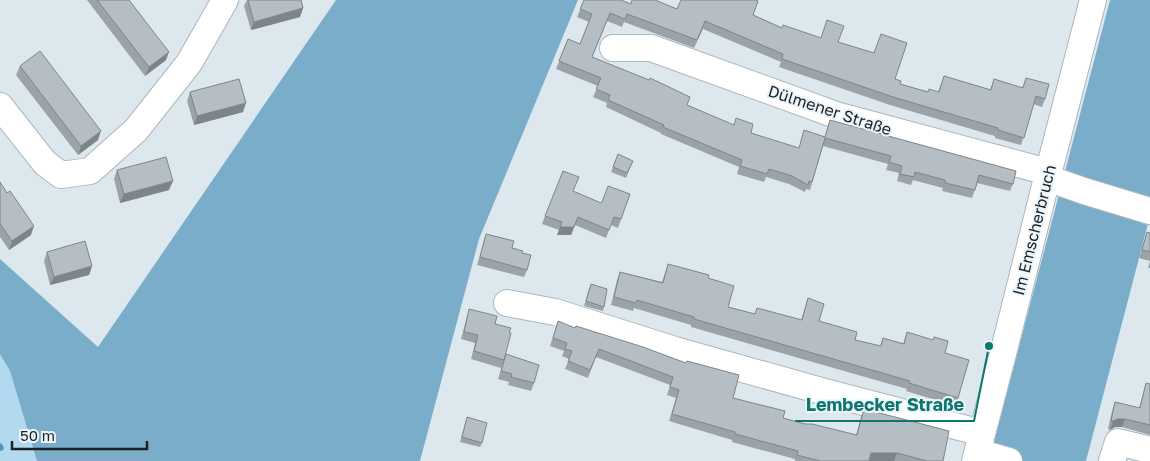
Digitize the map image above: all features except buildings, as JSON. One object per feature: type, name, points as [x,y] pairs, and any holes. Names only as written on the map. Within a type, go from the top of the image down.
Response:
[{"type":"street","points":[[0,106],[44,163],[61,176],[90,171],[136,130],[183,71],[225,0]]},
{"type":"street","name":"Im Emscherbruch","points":[[978,449],[1093,0]]},
{"type":"street","name":"Dülmener Straße","points":[[614,48],[651,48],[836,115],[1047,175],[1084,191],[1150,210]]},
{"type":"street","points":[[507,303],[555,312],[674,350],[825,392],[1009,461]]},
{"type":"street","points":[[1112,461],[1118,442],[1150,450]]},
{"type":"shaded area","points":[[336,0],[578,0],[479,239],[420,461],[37,461],[10,371],[0,354],[0,259],[98,347]]},
{"type":"shaded area","points":[[1110,0],[1150,0],[1150,216],[1086,461],[989,461]]},
{"type":"shaded area","points":[[0,353],[10,371],[37,461],[0,461]]},
{"type":"place","name":"Lembecker Straße","points":[[989,346]]}]
